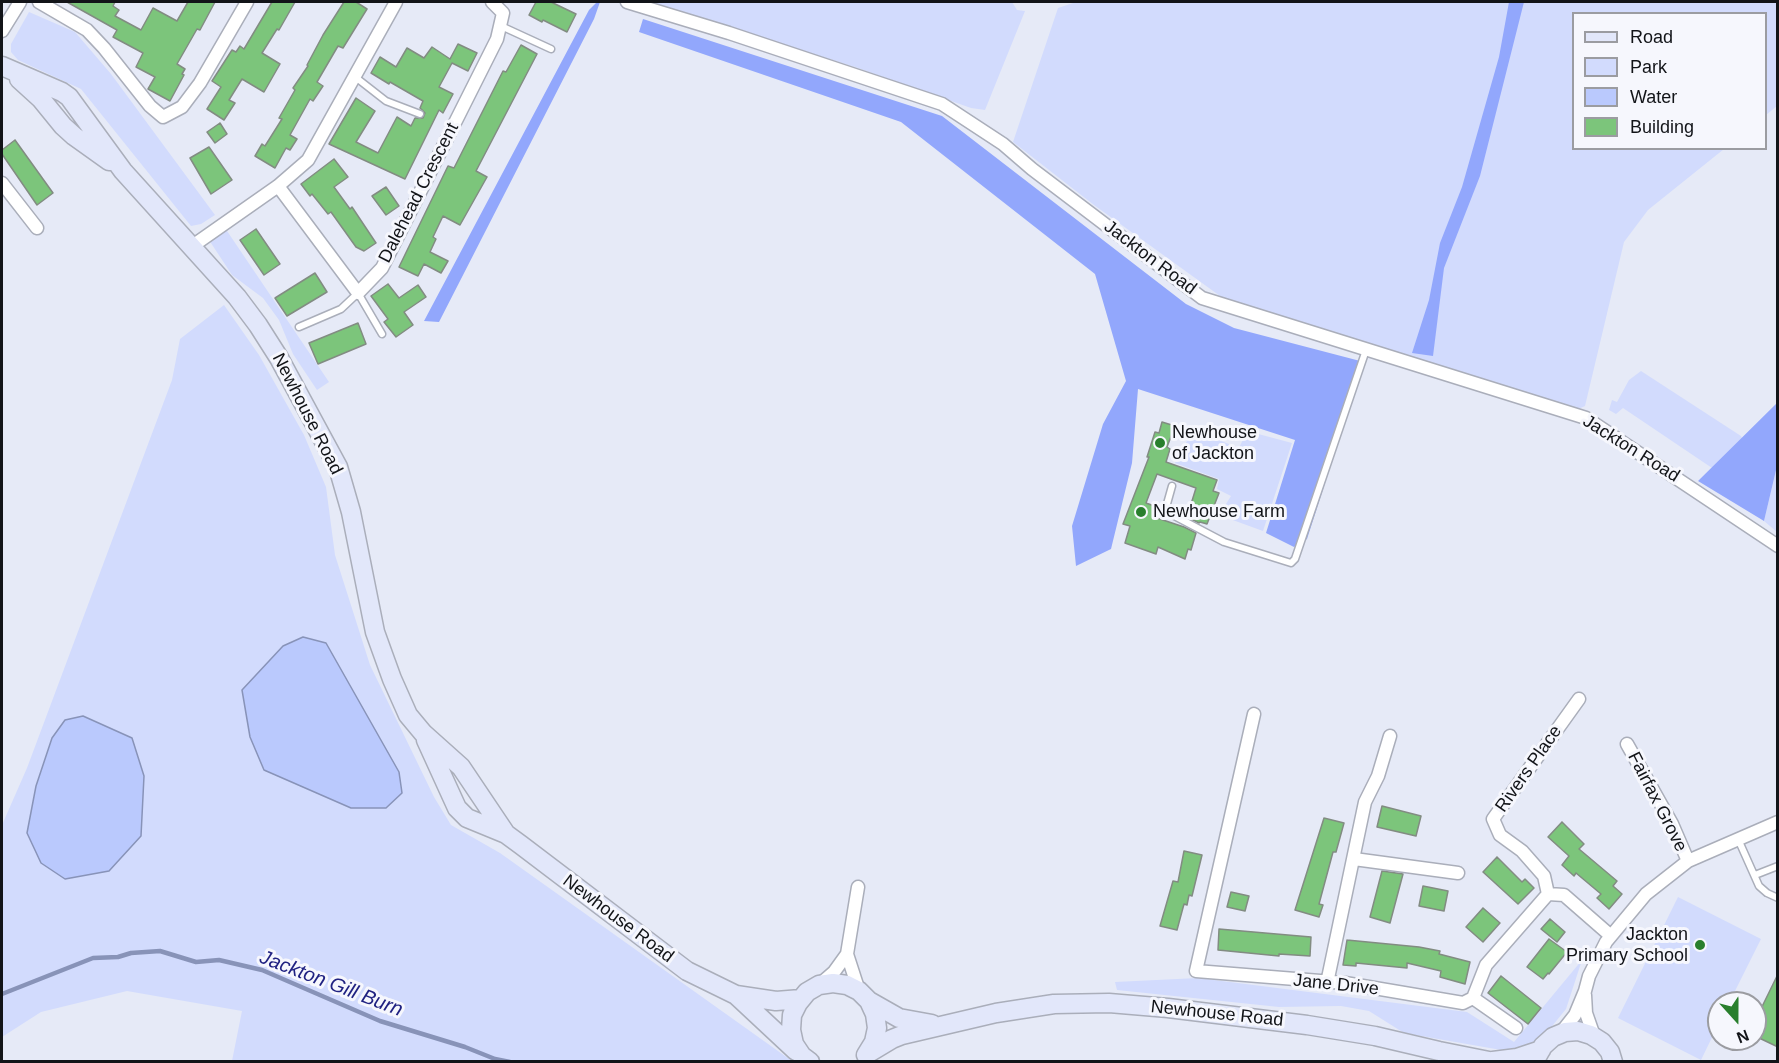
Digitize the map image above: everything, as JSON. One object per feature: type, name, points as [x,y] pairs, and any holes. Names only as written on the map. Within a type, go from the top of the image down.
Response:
[{"type":"street","points":[[2,31],[20,2]]},
{"type":"street","points":[[39,2],[87,30],[150,106],[163,117],[182,107],[200,83],[247,2]]},
{"type":"street","points":[[191,247],[278,186],[308,160],[396,2]]},
{"type":"street","points":[[492,2],[503,13],[500,25]]},
{"type":"street","name":"Jackton Road","points":[[627,2],[729,33],[942,104],[1003,144],[1032,169],[1202,298],[1586,418],[1778,546]]},
{"type":"street","name":"Dalehead Crescent","points":[[358,293],[382,268],[498,39],[500,25]]},
{"type":"street","name":"Newhouse Road","points":[[3,67],[69,97],[123,171],[237,297],[279,357],[338,467],[351,512],[375,632],[408,715],[423,733],[461,767],[506,834]]},
{"type":"street","points":[[2,183],[37,228]]},
{"type":"street","points":[[278,186],[358,293]]},
{"type":"street","name":"Rivers Place","points":[[1548,894],[1544,876],[1521,851],[1500,835],[1493,819],[1579,699]]},
{"type":"street","name":"Jane Drive","points":[[1254,714],[1196,971],[1346,983],[1462,1003],[1473,998]]},
{"type":"street","name":"Newhouse Road","points":[[423,733],[457,808],[467,818],[506,834],[687,971],[736,995],[806,1059]]},
{"type":"street","points":[[1328,983],[1365,802],[1378,776],[1390,736]]},
{"type":"street","name":"Fairfax Grove","points":[[1626,744],[1672,824],[1688,861]]},
{"type":"street","points":[[1560,1035],[1575,1015],[1589,976],[1606,942],[1646,894],[1688,861],[1778,822]]},
{"type":"street","points":[[1354,859],[1458,873]]},
{"type":"street","points":[[806,1059],[794,1044],[791,1030],[792,1015],[807,992],[819,986],[834,972],[847,954],[858,887]]},
{"type":"street","points":[[1516,1028],[1473,998],[1486,965],[1548,894],[1564,895],[1611,936]]},
{"type":"street","points":[[847,954],[864,996],[875,1014],[877,1028],[874,1042],[862,1058]]},
{"type":"street","name":"Newhouse Road","points":[[819,986],[833,983],[847,985],[899,1018],[940,1025]]},
{"type":"street","points":[[1585,991],[1586,1013],[1594,1036]]},
{"type":"street","name":"Newhouse Road","points":[[736,995],[776,1001],[801,999]]},
{"type":"street","name":"Newhouse Road","points":[[862,1058],[892,1039],[940,1025],[1054,1004],[1109,1003],[1307,1025],[1375,1036],[1494,1061],[1537,1056]]},
{"type":"street","points":[[1537,1056],[1553,1037],[1578,1031],[1594,1036],[1615,1058]]},
{"type":"lane","points":[[500,25],[551,49]]},
{"type":"lane","points":[[354,76],[386,101],[420,114]]},
{"type":"lane","points":[[299,327],[341,309],[358,293],[382,334]]},
{"type":"lane","points":[[1172,486],[1165,511],[1224,542],[1291,563],[1295,559],[1366,349]]},
{"type":"lane","points":[[1738,839],[1759,886],[1778,898]]},
{"type":"lane","points":[[1755,875],[1778,866]]},
{"type":"green space","points":[[648,2],[1012,2],[1017,10],[1025,11],[985,110],[971,108],[855,67]]},
{"type":"green space","points":[[1076,2],[1777,2],[1777,106],[1767,114],[1767,12],[1572,12],[1572,150],[1723,150],[1648,210],[1624,242],[1585,406],[1576,410],[1227,301],[1094,205],[1013,142],[1058,8]]},
{"type":"green space","points":[[29,12],[75,32],[111,74],[215,215],[201,224],[191,226],[81,89],[18,60],[11,52],[11,44]]},
{"type":"green space","points":[[225,228],[329,382],[317,390],[293,354],[279,320],[263,298],[232,275],[209,240]]},
{"type":"green space","points":[[224,305],[259,355],[304,435],[326,487],[335,555],[370,665],[434,797],[451,825],[500,853],[792,1061],[232,1061],[242,1011],[127,991],[41,1012],[2,1037],[2,825],[27,768],[172,380],[180,339]]},
{"type":"green space","points":[[1641,371],[1741,436],[1745,444],[1715,470],[1623,408],[1616,414],[1609,410],[1612,400],[1617,402],[1629,380]]},
{"type":"green space","points":[[1193,430],[1239,448],[1247,431],[1292,443],[1263,531],[1219,515],[1231,496],[1217,489],[1219,479],[1175,463]]},
{"type":"green space","points":[[1777,466],[1777,532],[1764,521]]},
{"type":"green space","points":[[1678,897],[1761,939],[1735,991],[1707,991],[1707,1048],[1701,1060],[1618,1018]]},
{"type":"green space","points":[[1582,960],[1566,1009],[1540,1041],[1507,1051],[1404,1033],[1369,1011],[1341,1006],[1279,1007],[1117,990],[1115,982],[1198,978],[1467,1012],[1514,1042]]},
{"type":"shaded area","points":[[600,2],[594,19],[439,322],[424,321],[589,10]]},
{"type":"shaded area","points":[[1509,2],[1524,2],[1480,176],[1444,268],[1433,356],[1412,353],[1429,300],[1440,243],[1462,187],[1499,57]]},
{"type":"shaded area","points":[[643,19],[942,116],[1186,304],[1234,328],[1364,362],[1307,539],[1294,547],[1266,533],[1295,440],[1138,389],[1132,463],[1111,549],[1076,566],[1072,526],[1103,424],[1126,381],[1095,274],[901,122],[639,32]]},
{"type":"shaded area","points":[[1777,403],[1777,466],[1764,521],[1698,481]]},
{"type":"water","points":[[303,637],[326,643],[399,772],[402,793],[386,808],[351,808],[264,770],[250,737],[242,690],[283,646]]},
{"type":"water","points":[[83,716],[132,738],[144,776],[141,836],[109,871],[65,879],[41,863],[27,833],[36,786],[52,738],[65,720]]},
{"type":"building","points":[[67,2],[115,2],[113,6],[119,10],[115,16],[141,30],[153,8],[177,21],[188,2],[215,2],[200,30],[197,29],[177,64],[185,69],[182,74],[184,75],[170,101],[148,89],[155,77],[136,67],[143,53],[113,37],[117,30]]},
{"type":"building","points":[[272,2],[295,2],[262,53],[280,64],[264,92],[242,79],[229,100],[235,103],[224,120],[207,109],[221,87],[212,81],[232,50],[236,52],[240,46],[244,49]]},
{"type":"building","points":[[344,2],[356,2],[367,9],[343,48],[338,46],[317,82],[323,86],[313,101],[310,99],[290,135],[297,139],[290,150],[286,148],[275,168],[255,156],[262,144],[265,146],[282,119],[279,118],[295,90],[293,88]]},
{"type":"building","points":[[536,2],[551,2],[576,14],[567,32],[529,15]]},
{"type":"building","points":[[458,44],[477,53],[468,71],[452,63],[439,87],[453,94],[443,113],[439,110],[405,179],[329,144],[356,98],[375,111],[356,142],[378,153],[397,117],[411,126],[415,118],[423,118],[425,113],[420,108],[423,101],[371,73],[380,57],[396,67],[407,48],[424,58],[432,47],[450,59]]},
{"type":"building","points":[[521,45],[537,54],[476,171],[487,177],[460,225],[443,216],[433,237],[436,239],[430,252],[448,261],[441,273],[424,264],[418,276],[399,267],[448,166],[454,168],[503,71],[506,72]]},
{"type":"building","points":[[220,123],[227,134],[215,143],[207,132]]},
{"type":"building","points":[[15,140],[53,193],[37,205],[2,154],[2,150]]},
{"type":"building","points":[[209,147],[232,180],[211,194],[190,158]]},
{"type":"building","points":[[334,159],[348,177],[334,187],[350,209],[352,207],[376,243],[364,251],[356,247],[331,212],[328,214],[301,184]]},
{"type":"building","points":[[386,187],[399,206],[386,215],[372,196]]},
{"type":"building","points":[[256,229],[280,264],[264,275],[240,240]]},
{"type":"building","points":[[315,273],[327,292],[287,316],[275,298]]},
{"type":"building","points":[[388,284],[399,298],[418,285],[426,297],[404,312],[413,325],[396,337],[384,322],[388,319],[371,296]]},
{"type":"building","points":[[358,323],[366,344],[318,364],[309,343]]},
{"type":"building","name":"Newhouse Farm","points":[[1162,422],[1175,426],[1167,447],[1170,449],[1166,462],[1217,480],[1213,491],[1219,493],[1207,524],[1187,517],[1196,488],[1157,474],[1146,503],[1157,507],[1154,517],[1196,533],[1191,550],[1188,549],[1185,559],[1158,547],[1156,554],[1125,543],[1130,526],[1123,524],[1149,457],[1147,457],[1155,432],[1159,433]]},
{"type":"building","points":[[1382,806],[1421,816],[1416,836],[1377,827]]},
{"type":"building","points":[[1324,818],[1344,823],[1336,852],[1333,852],[1319,904],[1323,905],[1319,917],[1295,910]]},
{"type":"building","points":[[1562,822],[1584,844],[1579,849],[1617,881],[1613,886],[1622,894],[1609,909],[1597,898],[1601,894],[1576,873],[1574,876],[1562,865],[1569,856],[1548,837]]},
{"type":"building","points":[[1184,851],[1202,855],[1192,896],[1189,895],[1187,905],[1184,904],[1177,930],[1160,926],[1173,881],[1178,882]]},
{"type":"building","points":[[1497,857],[1522,882],[1525,879],[1534,888],[1518,904],[1483,872]]},
{"type":"building","points":[[1382,871],[1403,874],[1390,923],[1370,917]]},
{"type":"building","points":[[1423,886],[1448,891],[1444,911],[1419,906]]},
{"type":"building","points":[[1231,892],[1249,896],[1245,911],[1227,907]]},
{"type":"building","points":[[1483,908],[1500,923],[1483,942],[1466,927]]},
{"type":"building","points":[[1550,919],[1565,932],[1557,942],[1541,929]]},
{"type":"building","points":[[1219,929],[1311,937],[1310,956],[1279,954],[1279,956],[1218,950]]},
{"type":"building","points":[[1549,939],[1567,952],[1543,979],[1527,967]]},
{"type":"building","points":[[1347,940],[1419,947],[1440,951],[1439,954],[1470,962],[1465,984],[1440,977],[1441,971],[1407,963],[1407,968],[1356,963],[1356,966],[1343,965]]},
{"type":"building","points":[[1778,974],[1778,1047],[1767,1042],[1767,996]]},
{"type":"building","points":[[1501,976],[1541,1008],[1528,1024],[1488,993]]},
{"type":"waterway","name":"Jackton Gill Burn","points":[[2,994],[93,958],[160,951],[196,962],[219,960],[262,970],[380,1021],[510,1062]]},
{"type":"place","name":"Newhouse of Jackton","points":[[1160,443]]},
{"type":"place","name":"Newhouse Farm","points":[[1141,512]]},
{"type":"place","name":"Jackton Primary School","points":[[1700,945]]}]
